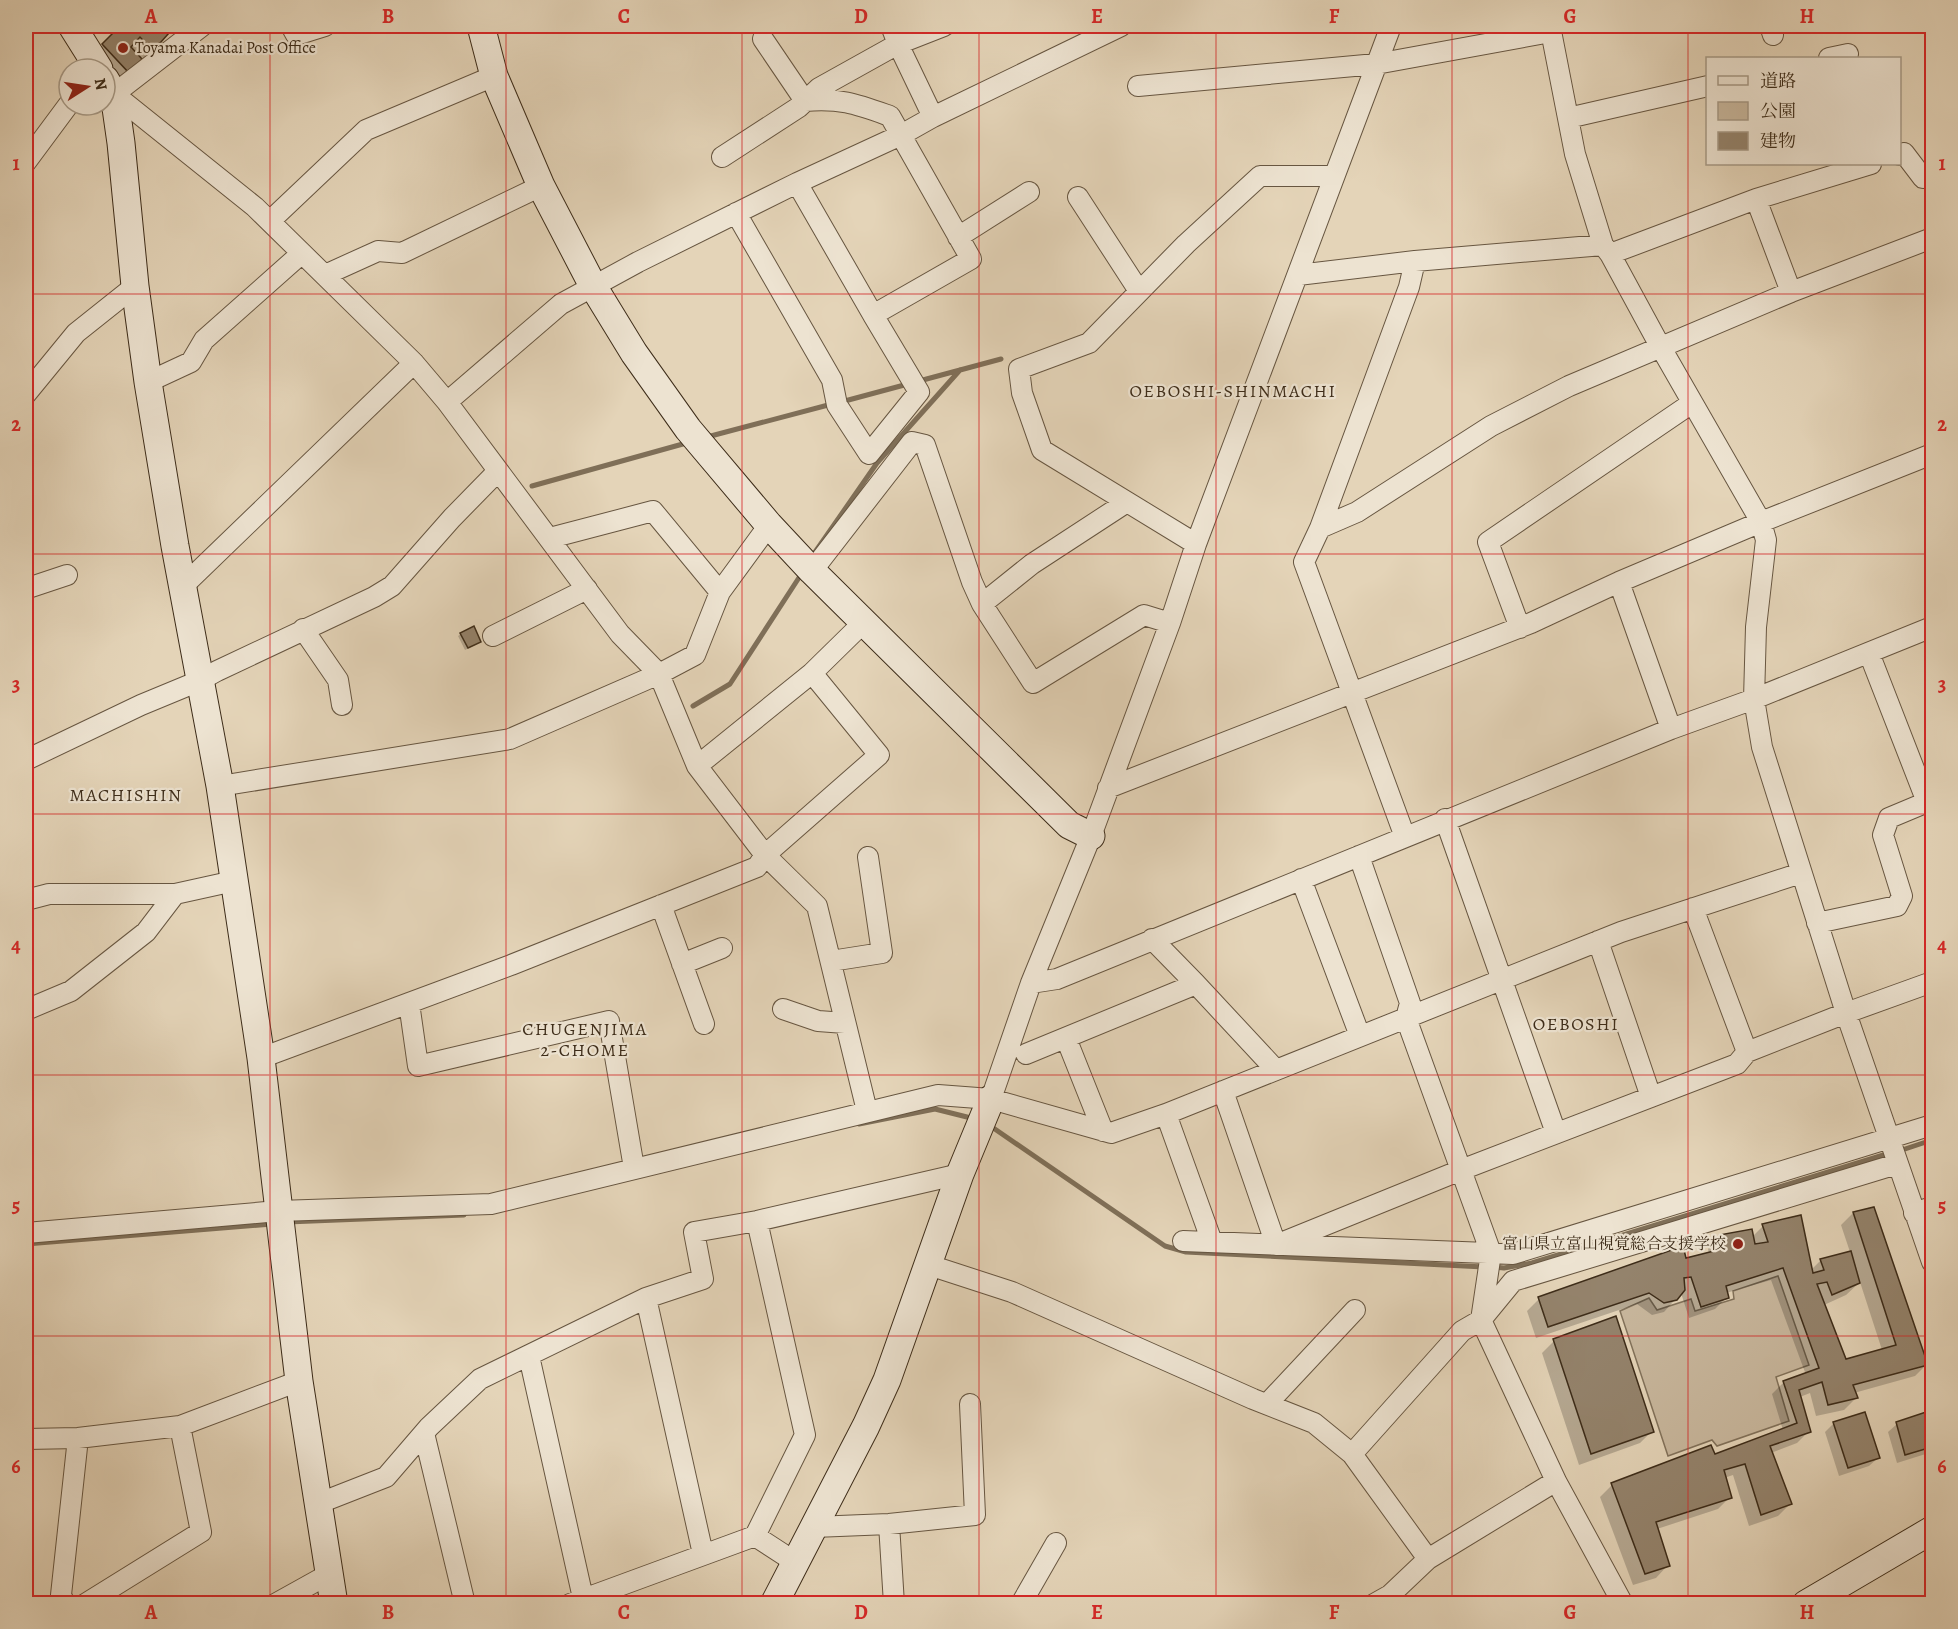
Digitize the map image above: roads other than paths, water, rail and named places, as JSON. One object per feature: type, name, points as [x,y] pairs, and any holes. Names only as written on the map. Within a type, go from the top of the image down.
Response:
[{"type":"street","points":[[72,26],[91,57]]},
{"type":"street","points":[[117,68],[202,26]]},
{"type":"street","points":[[291,26],[296,35],[325,26]]},
{"type":"street","points":[[481,26],[494,76],[541,186],[592,286],[634,353],[688,429],[769,525],[812,571],[1069,825],[1091,836]]},
{"type":"street","points":[[722,157],[799,107],[819,88],[894,35],[944,26]]},
{"type":"street","points":[[447,402],[561,304],[592,286],[797,183],[901,135],[933,117],[1121,26]]},
{"type":"street","points":[[774,1604],[866,1426],[887,1380],[960,1174],[991,1099],[1031,984],[1091,836],[1333,176],[1391,26]]},
{"type":"street","points":[[1138,86],[1377,64],[1551,28],[1575,154],[1606,250],[1761,522],[1766,540],[1756,627],[1754,699],[1762,747],[1846,1013],[1897,1164],[1923,1210],[1932,1262]]},
{"type":"street","points":[[894,35],[933,117]]},
{"type":"street","points":[[763,39],[805,101]]},
{"type":"street","points":[[270,221],[366,130],[494,76]]},
{"type":"street","points":[[1568,118],[1706,86]]},
{"type":"street","points":[[117,89],[255,207],[414,363],[447,402],[620,634],[659,674],[697,766],[765,855],[818,906],[867,1112]]},
{"type":"street","points":[[805,101],[831,99],[864,106],[890,116],[971,259],[873,315]]},
{"type":"street","points":[[26,162],[59,117]]},
{"type":"street","points":[[114,117],[121,143],[135,286],[148,382],[182,587],[220,786],[261,1058],[298,1381],[334,1604]]},
{"type":"street","points":[[1901,154],[1904,153],[1923,178],[1932,172]]},
{"type":"street","points":[[1298,275],[1415,261],[1606,250],[1756,199],[1868,165]]},
{"type":"street","points":[[1197,544],[1042,450],[1022,393],[1019,369],[1089,343],[1207,224],[1260,176],[1333,176]]},
{"type":"street","points":[[736,213],[832,380],[837,405],[869,454],[919,392],[797,183]]},
{"type":"street","points":[[326,275],[378,251],[402,253],[541,186]]},
{"type":"street","points":[[958,237],[1029,192]]},
{"type":"street","points":[[1078,197],[1139,291]]},
{"type":"street","points":[[1756,199],[1791,292]]},
{"type":"street","points":[[1320,528],[1357,512],[1491,426],[1569,386],[1791,292],[1932,238]]},
{"type":"street","points":[[148,382],[191,362],[204,340],[302,253]]},
{"type":"street","points":[[1405,837],[1304,562],[1320,528],[1409,287],[1415,261]]},
{"type":"street","points":[[26,394],[76,333],[135,286]]},
{"type":"street","points":[[182,587],[414,363]]},
{"type":"street","points":[[1520,627],[1488,542],[1692,403]]},
{"type":"street","points":[[812,571],[912,442],[925,445],[972,582],[982,604],[1033,683],[1144,615],[1170,624]]},
{"type":"street","points":[[1108,788],[1520,627],[1761,522],[1932,454]]},
{"type":"street","points":[[26,760],[131,710],[200,681],[303,629],[374,597],[392,586],[452,518],[498,471]]},
{"type":"street","points":[[982,604],[1032,564],[1127,502]]},
{"type":"street","points":[[550,538],[653,511],[720,592]]},
{"type":"street","points":[[220,786],[510,739],[659,674],[695,655],[720,592],[769,525]]},
{"type":"street","points":[[26,587],[67,575]]},
{"type":"street","points":[[1620,582],[1671,729]]},
{"type":"street","points":[[493,636],[587,589]]},
{"type":"street","points":[[697,766],[812,673],[864,622]]},
{"type":"street","points":[[1031,984],[1057,979],[1445,819],[1932,627]]},
{"type":"street","points":[[303,629],[338,680],[342,705]]},
{"type":"street","points":[[1817,923],[1897,906],[1902,896],[1883,835],[1889,818],[1930,801],[1869,653]]},
{"type":"street","points":[[261,1058],[410,1003],[757,867],[765,855],[879,755],[812,673]]},
{"type":"street","points":[[1445,819],[1556,1134]]},
{"type":"street","points":[[1359,856],[1410,1004],[1406,1018],[1491,1253],[1481,1320],[1556,1481],[1623,1604]]},
{"type":"street","points":[[831,961],[882,953],[868,857]]},
{"type":"street","points":[[26,1233],[491,1204],[938,1095],[991,1099],[1111,1133],[1166,1114],[1598,941],[1801,873]]},
{"type":"street","points":[[1301,879],[1360,1036]]},
{"type":"street","points":[[26,900],[49,894],[175,894],[234,881]]},
{"type":"street","points":[[26,1011],[71,991],[146,932],[175,894]]},
{"type":"street","points":[[661,905],[704,1024]]},
{"type":"street","points":[[1693,908],[1747,1052]]},
{"type":"street","points":[[1152,939],[1276,1070]]},
{"type":"street","points":[[1598,941],[1651,1097]]},
{"type":"street","points":[[682,964],[722,948]]},
{"type":"street","points":[[1276,1245],[1461,1170],[1737,1064],[1747,1052],[1932,982]]},
{"type":"street","points":[[1026,1054],[1196,984]]},
{"type":"street","points":[[410,1003],[418,1066],[609,1021],[634,1168]]},
{"type":"street","points":[[783,1009],[818,1020],[846,1023]]},
{"type":"street","points":[[1066,1038],[1103,1131]]},
{"type":"street","points":[[1223,1091],[1276,1245]]},
{"type":"street","points":[[1166,1114],[1212,1242]]},
{"type":"street","points":[[1183,1241],[1513,1254],[1932,1125]]},
{"type":"street","points":[[1352,1454],[1462,1331],[1481,1320],[1513,1281],[1897,1164]]},
{"type":"street","points":[[317,1504],[386,1477],[424,1433],[480,1379],[646,1298],[703,1280],[694,1232],[757,1221],[960,1174]]},
{"type":"street","points":[[529,1356],[577,1601],[755,1536],[805,1435],[757,1221]]},
{"type":"street","points":[[929,1265],[1012,1292],[1314,1423],[1352,1454],[1428,1559]]},
{"type":"street","points":[[646,1298],[703,1554]]},
{"type":"street","points":[[1267,1404],[1355,1310]]},
{"type":"street","points":[[26,1439],[78,1438],[180,1426],[298,1381]]},
{"type":"street","points":[[814,1527],[889,1524],[975,1515],[970,1404]]},
{"type":"street","points":[[86,1604],[201,1532],[180,1426]]},
{"type":"street","points":[[424,1433],[465,1604]]},
{"type":"street","points":[[65,1604],[61,1595],[78,1438]]},
{"type":"street","points":[[1374,1604],[1390,1595],[1428,1559],[1556,1481]]},
{"type":"street","points":[[889,1524],[894,1604]]},
{"type":"street","points":[[1806,1604],[1932,1530]]},
{"type":"street","points":[[755,1536],[795,1562]]},
{"type":"street","points":[[1021,1604],[1056,1543]]},
{"type":"street","points":[[275,1604],[329,1574]]},
{"type":"waterway","points":[[841,402],[1001,359]]},
{"type":"waterway","points":[[813,555],[877,463],[960,370]]},
{"type":"waterway","points":[[707,437],[832,404]]},
{"type":"waterway","points":[[532,486],[690,442]]},
{"type":"waterway","points":[[693,706],[730,684],[802,573]]},
{"type":"waterway","points":[[859,1124],[935,1109],[975,1119]]},
{"type":"waterway","points":[[989,1125],[1165,1246],[1186,1252],[1484,1267]]},
{"type":"waterway","points":[[1899,1151],[1932,1140]]},
{"type":"waterway","points":[[1493,1267],[1504,1268],[1532,1263],[1890,1153]]},
{"type":"waterway","points":[[287,1222],[464,1215]]},
{"type":"waterway","points":[[26,1244],[272,1224]]},
{"type":"place","name":"Toyama Kanadai Post Office","points":[[123,48]]},
{"type":"place","name":"富山県立富山視覚総合支援学校","points":[[1738,1244]]},
{"type":"district","name":"OEBOSHI-SHINMACHI","points":[[1233,391]]},
{"type":"district","name":"MACHISHIN","points":[[126,795]]},
{"type":"district","name":"OEBOSHI","points":[[1576,1024]]},
{"type":"district","name":"CHUGENJIMA 2-CHOME","points":[[585,1039]]}]
